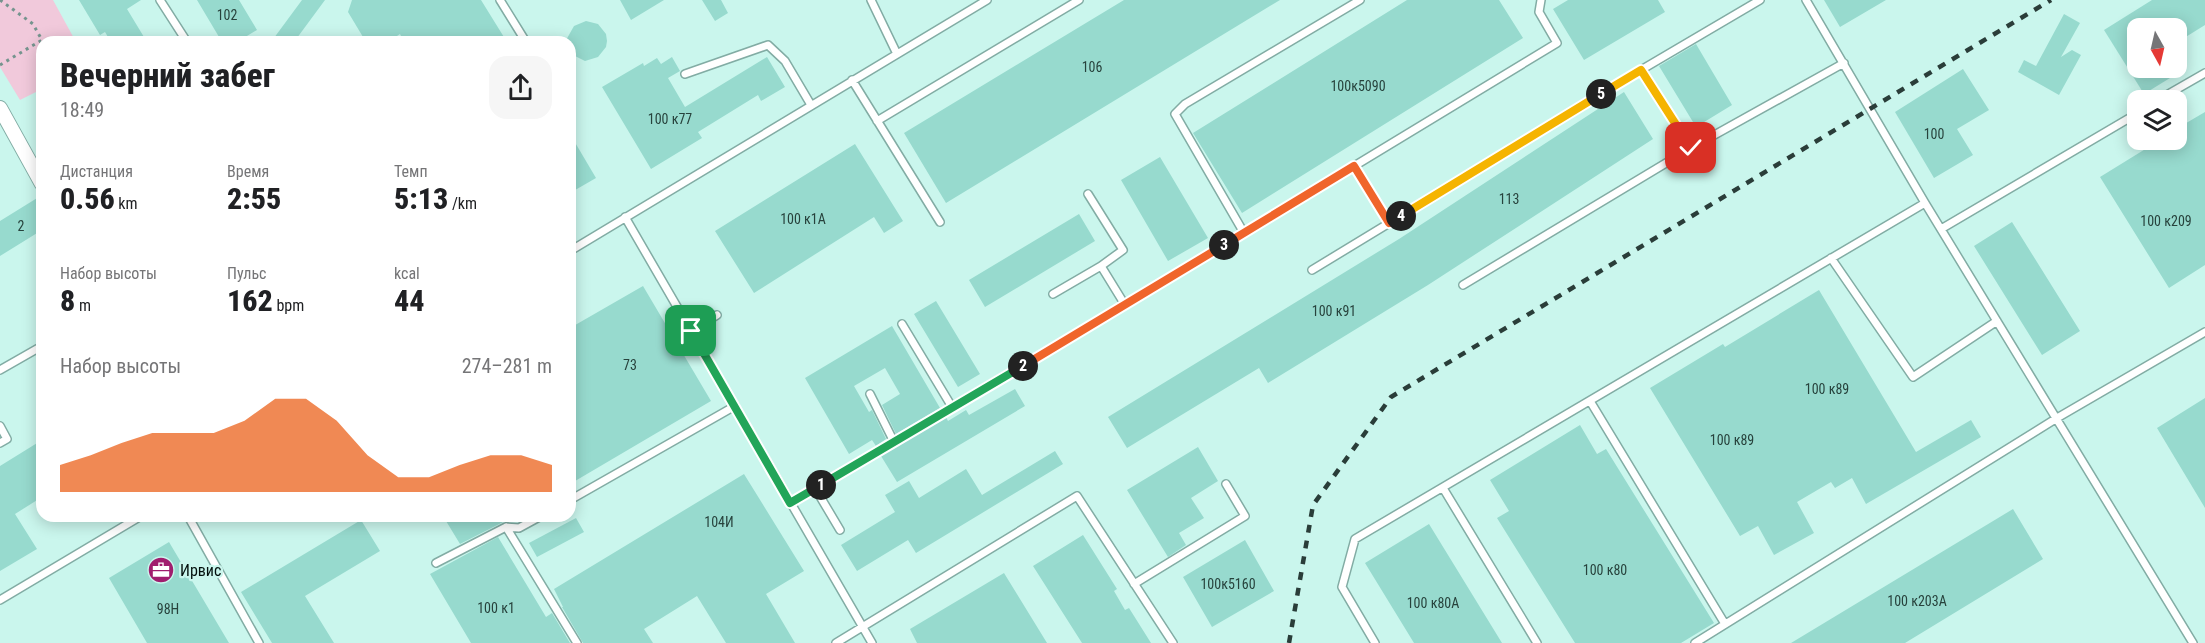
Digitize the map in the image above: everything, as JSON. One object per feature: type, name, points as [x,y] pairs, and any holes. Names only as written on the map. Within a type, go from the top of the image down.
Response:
[{"type":"street","points":[[0,108],[36,172]]},
{"type":"lane","points":[[160,0],[183,36]]},
{"type":"lane","points":[[501,0],[522,36]]},
{"type":"lane","points":[[871,0],[897,54]]},
{"type":"lane","points":[[576,246],[987,0]]},
{"type":"lane","points":[[878,122],[1079,0]]},
{"type":"lane","points":[[1244,233],[1175,114],[1185,104],[1360,0]]},
{"type":"lane","points":[[790,503],[1125,305],[1557,43],[1539,12],[1541,0]]},
{"type":"lane","points":[[1312,270],[1760,0]]},
{"type":"lane","points":[[1806,0],[1925,203],[2193,643]]},
{"type":"lane","points":[[685,74],[768,45],[785,61],[811,105]]},
{"type":"lane","points":[[1462,285],[1691,148],[1844,63]]},
{"type":"lane","points":[[1641,70],[1691,148]]},
{"type":"lane","points":[[2175,90],[2205,73]]},
{"type":"lane","points":[[852,81],[940,222]]},
{"type":"lane","points":[[1941,229],[2127,119]]},
{"type":"lane","points":[[1354,166],[1389,223]]},
{"type":"lane","points":[[1053,294],[1101,266],[1123,250],[1088,194]]},
{"type":"lane","points":[[1375,643],[1342,587],[1355,539],[1925,203]]},
{"type":"lane","points":[[625,217],[872,643]]},
{"type":"lane","points":[[1832,258],[1913,377],[1997,321]]},
{"type":"lane","points":[[1101,266],[1125,305]]},
{"type":"lane","points":[[691,331],[717,315]]},
{"type":"lane","points":[[902,324],[952,408]]},
{"type":"lane","points":[[1695,643],[2057,418],[2205,332]]},
{"type":"lane","points":[[0,370],[36,349]]},
{"type":"lane","points":[[870,394],[894,442]]},
{"type":"lane","points":[[1590,401],[1725,624]]},
{"type":"lane","points":[[576,497],[735,407]]},
{"type":"lane","points":[[0,426],[7,439],[0,443]]},
{"type":"lane","points":[[1134,584],[1245,516],[1226,484]]},
{"type":"lane","points":[[815,488],[840,530]]},
{"type":"lane","points":[[1443,488],[1537,643]]},
{"type":"lane","points":[[836,643],[1077,495],[1173,643]]},
{"type":"lane","points":[[0,600],[131,522]]},
{"type":"lane","points":[[191,522],[259,643]]},
{"type":"lane","points":[[436,563],[506,527],[519,528],[530,522]]},
{"type":"lane","points":[[506,527],[578,643]]},
{"type":"path","points":[[0,0],[33,24],[39,36]]},
{"type":"path","points":[[0,65],[36,44]]},
{"type":"shaded area","points":[[0,0],[53,0],[73,36],[36,36],[36,92],[20,100],[0,67]]},
{"type":"building","points":[[79,0],[141,0],[127,9],[143,36],[107,36],[105,32],[100,35]]},
{"type":"building","points":[[197,0],[239,0],[257,30],[247,36],[218,36]]},
{"type":"building","points":[[302,0],[325,0],[298,36],[275,36]]},
{"type":"building","points":[[352,0],[481,0],[503,36],[401,36],[400,34],[397,36],[362,36],[348,12]]},
{"type":"building","points":[[620,0],[664,0],[631,20]]},
{"type":"building","points":[[702,0],[721,0],[728,13],[715,21]]},
{"type":"building","points":[[1124,0],[1280,0],[946,203],[904,133]]},
{"type":"building","points":[[1407,0],[1499,0],[1523,38],[1242,213],[1193,133]]},
{"type":"building","points":[[1568,0],[1658,0],[1665,12],[1584,60],[1553,9]]},
{"type":"building","points":[[1824,0],[1886,0],[1840,27]]},
{"type":"building","points":[[2152,0],[2205,0],[2205,25],[2187,36],[2187,18],[2127,18],[2127,67],[2104,30]]},
{"type":"building","points":[[2064,14],[2080,23],[2061,57],[2072,50],[2081,55],[2059,95],[2018,72],[2024,60],[2036,66]]},
{"type":"building","points":[[586,21],[598,24],[606,34],[606,47],[598,57],[585,61],[576,56],[576,36],[568,36],[574,26]]},
{"type":"building","points":[[1696,44],[1732,105],[1696,127],[1659,66]]},
{"type":"building","points":[[672,57],[680,71],[668,78],[685,107],[767,57],[785,87],[761,101],[758,95],[698,132],[702,138],[651,169],[602,87],[643,63],[644,66],[657,58],[661,64]]},
{"type":"building","points":[[1963,69],[1989,110],[1957,129],[1973,155],[1934,178],[1895,112]]},
{"type":"building","points":[[2134,78],[2170,78],[2150,90],[2142,90]]},
{"type":"building","points":[[1624,92],[1653,139],[1428,285],[1268,383],[1259,368],[1127,448],[1108,417],[1399,239]]},
{"type":"building","points":[[2205,112],[2205,265],[2169,288],[2100,177],[2144,150],[2187,150],[2187,123]]},
{"type":"building","points":[[576,144],[596,178],[576,190]]},
{"type":"building","points":[[855,144],[903,221],[884,233],[874,217],[754,293],[715,231]]},
{"type":"building","points":[[1160,157],[1208,238],[1168,261],[1121,180]]},
{"type":"building","points":[[36,199],[36,234],[0,256],[0,221]]},
{"type":"building","points":[[1079,214],[1095,241],[985,307],[969,280]]},
{"type":"building","points":[[2012,222],[2080,331],[2042,355],[1974,246]]},
{"type":"building","points":[[643,286],[711,401],[576,480],[576,325]]},
{"type":"building","points":[[1819,290],[1916,452],[1971,420],[1981,437],[1866,504],[1852,478],[1835,488],[1831,482],[1797,502],[1814,533],[1774,555],[1758,526],[1740,536],[1650,388],[1723,344],[1725,347]]},
{"type":"building","points":[[936,301],[980,374],[958,387],[914,314]]},
{"type":"building","points":[[892,326],[940,408],[896,434],[882,405],[900,394],[885,368],[854,386],[869,412],[872,410],[886,439],[876,446],[872,440],[849,454],[805,378]]},
{"type":"building","points":[[1015,389],[1025,406],[897,482],[881,456],[946,417],[948,421],[966,410],[969,415]]},
{"type":"building","points":[[2205,398],[2205,508],[2157,428]]},
{"type":"building","points":[[1580,425],[1597,454],[1606,449],[1714,623],[1681,643],[1575,643],[1497,518],[1509,511],[1490,480]]},
{"type":"building","points":[[36,444],[36,501],[15,514],[37,549],[0,571],[0,466]]},
{"type":"building","points":[[1198,447],[1218,481],[1191,498],[1204,518],[1179,533],[1186,545],[1168,557],[1127,490]]},
{"type":"building","points":[[1055,451],[1063,464],[916,553],[908,540],[857,571],[841,545],[895,512],[885,495],[909,481],[919,498],[966,469],[982,495]]},
{"type":"building","points":[[744,474],[804,571],[766,594],[795,643],[726,643],[697,596],[644,629],[653,643],[583,643],[554,589]]},
{"type":"building","points":[[2013,509],[2043,559],[1905,643],[1791,643]]},
{"type":"building","points":[[576,518],[584,532],[537,557],[529,543],[568,522],[576,522]]},
{"type":"building","points":[[358,522],[362,522],[380,551],[305,596],[334,643],[272,643],[241,592]]},
{"type":"building","points":[[447,522],[503,522],[460,544]]},
{"type":"building","points":[[1429,524],[1502,643],[1414,643],[1365,563]]},
{"type":"building","points":[[1083,535],[1117,589],[1114,591],[1125,610],[1129,608],[1151,643],[1082,643],[1033,566]]},
{"type":"building","points":[[498,537],[546,617],[552,613],[570,643],[471,643],[430,574]]},
{"type":"building","points":[[1245,540],[1274,591],[1212,627],[1183,577]]},
{"type":"building","points":[[169,542],[229,643],[147,643],[109,578]]},
{"type":"building","points":[[1004,573],[1047,643],[917,643],[910,629]]},
{"type":"railway","points":[[1289,643],[1313,505],[1391,397],[2051,0]]},
{"type":"place","name":"Ирвис","points":[[161,570]]},
{"type":"route","points":[[691,331],[790,503],[1125,305],[1354,166],[1389,223],[1641,70],[1691,148]]}]
